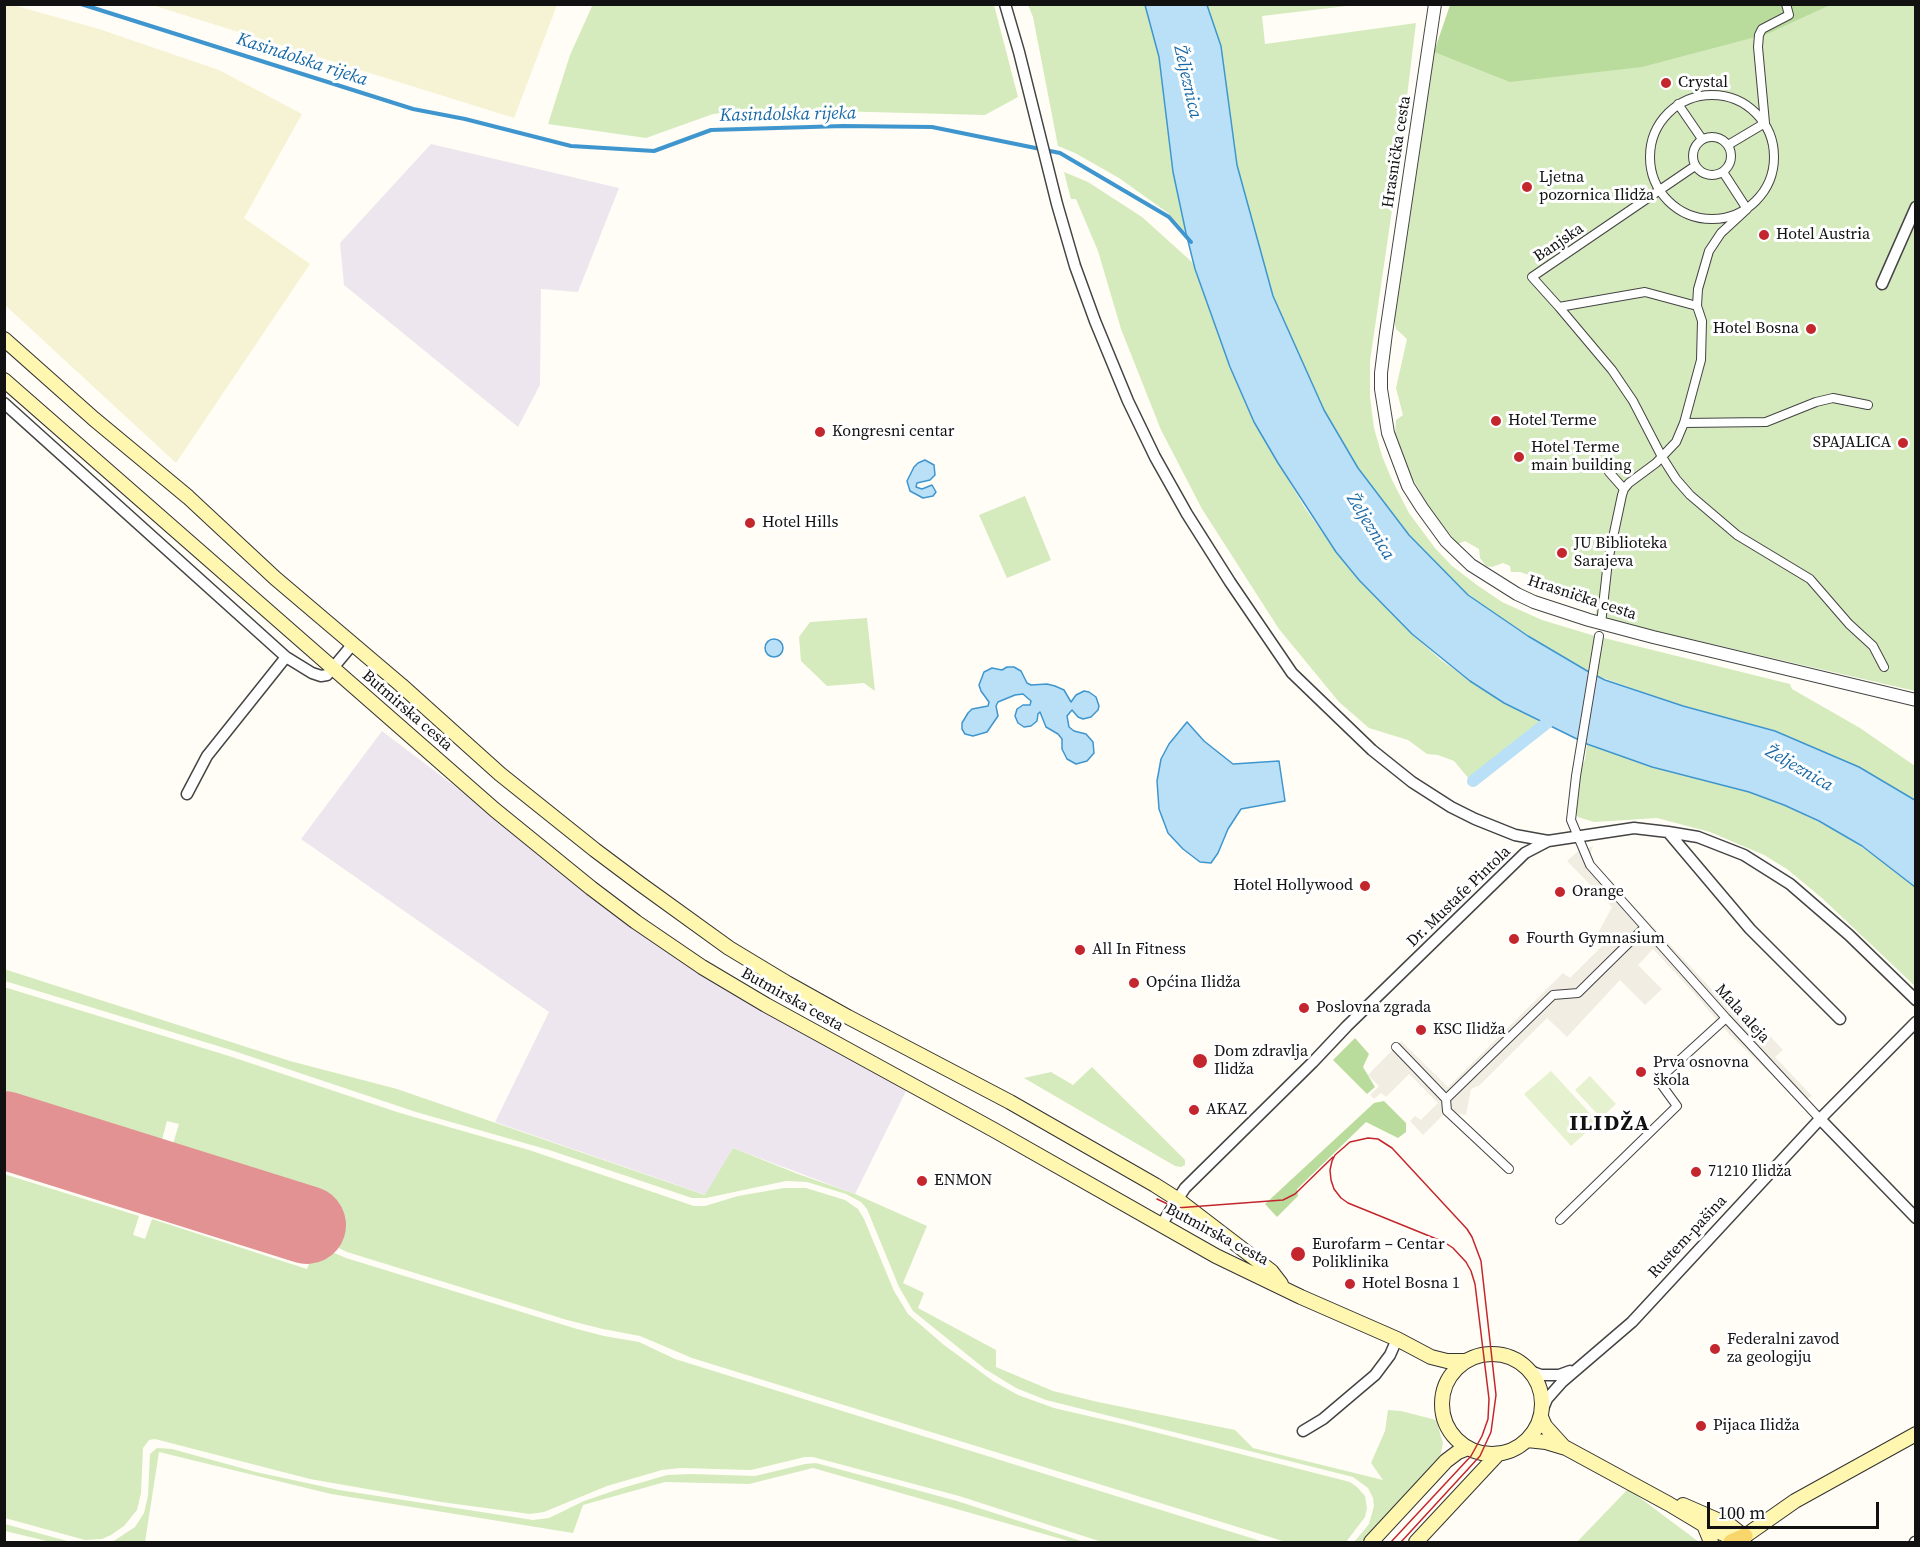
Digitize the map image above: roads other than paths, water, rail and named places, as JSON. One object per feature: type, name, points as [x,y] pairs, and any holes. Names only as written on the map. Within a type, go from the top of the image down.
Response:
[{"type":"main road","name":"Butmirska cesta","points":[[4,339],[94,419],[188,497],[275,578],[401,685],[500,774],[595,850],[729,948],[848,1017],[1010,1102],[1177,1199],[1271,1271],[1284,1288]]},
{"type":"main road","name":"Butmirska cesta","points":[[4,380],[495,810],[591,888],[702,967],[1216,1256],[1397,1339],[1431,1357],[1465,1361]]},
{"type":"main road","points":[[1484,1354],[1503,1354],[1513,1358],[1530,1371],[1538,1383],[1542,1397],[1541,1414],[1533,1433],[1527,1440],[1518,1447],[1498,1454],[1482,1453],[1468,1448],[1457,1440],[1443,1418],[1441,1405],[1448,1379],[1455,1369],[1465,1361],[1484,1354]]},
{"type":"main road","points":[[1431,1357],[1441,1375],[1443,1392]]},
{"type":"main road","points":[[1541,1414],[1545,1426],[1566,1448]]},
{"type":"main road","points":[[1446,1461],[1449,1430]]},
{"type":"main road","points":[[1743,1541],[1804,1495],[1916,1434]]},
{"type":"main road","points":[[1527,1440],[1546,1442],[1566,1448],[1704,1525],[1743,1541]]},
{"type":"main road","points":[[1371,1542],[1446,1461],[1468,1448]]},
{"type":"main road","points":[[1416,1542],[1498,1454]]},
{"type":"main road","points":[[1670,1504],[1688,1506],[1731,1526],[1743,1541]]},
{"type":"main road","points":[[1704,1525],[1711,1542]]},
{"type":"street","points":[[1005,4],[1057,204],[1091,310],[1132,411],[1187,514],[1249,612],[1292,673],[1372,750],[1412,782],[1451,807],[1475,819],[1515,835],[1548,841]]},
{"type":"street","name":"Hrasnička cesta","points":[[1435,4],[1386,333],[1381,389],[1388,433],[1408,486],[1422,508],[1446,541],[1471,565],[1525,598],[1600,630],[1916,700]]},
{"type":"street","points":[[1765,123],[1758,47],[1759,34],[1762,29],[1790,15],[1786,4]]},
{"type":"street","points":[[1609,472],[1624,489],[1676,442],[1684,423],[1701,360],[1702,321],[1698,306],[1698,289],[1709,250],[1721,233],[1747,209],[1762,195],[1771,180],[1775,158],[1773,139],[1765,123],[1751,107],[1735,98],[1710,94],[1696,96],[1678,104],[1660,122],[1651,142],[1649,160],[1652,176],[1659,190],[1672,206],[1688,215],[1702,219],[1724,219],[1747,209]]},
{"type":"street","points":[[1678,104],[1701,140]]},
{"type":"street","points":[[1728,145],[1765,123]]},
{"type":"street","points":[[1713,137],[1728,145],[1731,157],[1723,172],[1717,175],[1705,174],[1695,166],[1694,149],[1701,140],[1713,137]]},
{"type":"street","name":"Banjska","points":[[1559,307],[1532,277],[1695,166]]},
{"type":"street","points":[[1723,172],[1747,209]]},
{"type":"street","points":[[1882,285],[1916,207]]},
{"type":"street","points":[[1559,307],[1645,292],[1698,306]]},
{"type":"street","points":[[1559,307],[1612,370],[1633,402],[1676,479],[1710,514],[1737,535],[1816,584],[1849,624],[1873,646],[1884,667]]},
{"type":"street","points":[[1684,423],[1766,422],[1816,402],[1833,398],[1868,405]]},
{"type":"street","points":[[4,403],[286,657],[321,676],[327,675],[352,645]]},
{"type":"street","name":"Mala aleja","points":[[1624,489],[1617,512],[1610,552],[1571,820],[1590,865],[1726,1018],[1820,1119]]},
{"type":"street","points":[[187,794],[207,756],[286,657]]},
{"type":"street","name":"Dr. Mustafe Pintola","points":[[1161,1225],[1185,1188],[1347,1026],[1525,854],[1548,841],[1634,828],[1698,837],[1744,855],[1790,884],[1849,934],[1916,1000]]},
{"type":"street","points":[[1668,832],[1750,929],[1840,1019]]},
{"type":"street","points":[[1446,1100],[1553,995],[1578,993],[1645,927]]},
{"type":"street","points":[[1560,1220],[1677,1106],[1658,1080],[1726,1018]]},
{"type":"street","name":"Rustem-pašina","points":[[1541,1414],[1547,1399],[1562,1382],[1632,1322],[1820,1119],[1916,1022]]},
{"type":"street","points":[[1396,1047],[1446,1100],[1447,1111],[1509,1169]]},
{"type":"street","points":[[1820,1119],[1916,1218]]},
{"type":"street","points":[[1303,1431],[1331,1413],[1375,1375],[1390,1355],[1397,1339]]},
{"type":"street","name":"Rustem-pašina","points":[[1530,1371],[1541,1375],[1559,1375],[1582,1367]]},
{"type":"water","name":"Željeznica","points":[[1145,5],[1207,5],[1221,46],[1237,165],[1273,296],[1324,410],[1358,468],[1409,535],[1468,595],[1528,636],[1589,672],[1605,680],[1683,706],[1775,731],[1859,767],[1916,801],[1915,887],[1862,846],[1819,821],[1784,805],[1749,792],[1652,767],[1587,744],[1504,703],[1470,681],[1412,634],[1359,580],[1336,552],[1278,463],[1254,422],[1230,367],[1195,269],[1186,233],[1173,172],[1159,57]]},
{"type":"water","points":[[925,460],[934,465],[935,475],[930,480],[917,483],[916,487],[922,489],[932,485],[936,492],[933,496],[923,498],[910,491],[907,481],[914,467]]},
{"type":"water","points":[[774,639],[780,642],[783,648],[780,654],[774,657],[768,654],[765,648],[768,642]]},
{"type":"water","points":[[1014,667],[1021,671],[1027,683],[1031,685],[1047,684],[1064,690],[1071,702],[1076,695],[1084,691],[1096,697],[1098,710],[1091,717],[1083,719],[1072,710],[1067,716],[1069,727],[1086,734],[1093,742],[1094,753],[1087,761],[1076,764],[1067,759],[1062,749],[1062,739],[1046,727],[1040,712],[1037,721],[1031,726],[1024,727],[1018,723],[1015,716],[1017,709],[1023,705],[1030,705],[1031,701],[1023,694],[998,702],[996,706],[998,716],[987,732],[973,736],[965,734],[962,723],[968,713],[972,709],[988,706],[989,702],[979,685],[984,672],[992,668],[1002,670]]},
{"type":"water","points":[[1187,722],[1204,741],[1233,764],[1279,761],[1285,801],[1241,809],[1211,863],[1200,862],[1183,849],[1168,833],[1159,809],[1157,781],[1161,759],[1169,744]]},
{"type":"waterway","name":"Kasindolska rijeka","points":[[81,4],[413,109],[465,119],[571,146],[654,151],[711,130],[843,126],[932,127],[1060,153],[1169,217],[1191,242]]},
{"type":"waterway","points":[[1473,781],[1557,715]]},
{"type":"tram line","points":[[1391,1542],[1471,1456],[1488,1419],[1489,1399],[1475,1284],[1466,1262],[1444,1242],[1348,1203],[1334,1189],[1330,1170],[1335,1155],[1350,1142],[1368,1138],[1378,1139],[1392,1148],[1472,1237],[1481,1261],[1496,1395],[1491,1432],[1480,1456],[1401,1542]]},
{"type":"tram line","points":[[1157,1199],[1176,1208],[1283,1200],[1295,1194],[1333,1157]]},
{"type":"place","name":"Crystal","points":[[1666,83]]},
{"type":"place","name":"Ljetna pozornica Ilidža","points":[[1527,187]]},
{"type":"place","name":"Hotel Austria","points":[[1764,235]]},
{"type":"place","name":"Hotel Bosna","points":[[1811,329]]},
{"type":"place","name":"Hotel Terme","points":[[1496,421]]},
{"type":"place","name":"Kongresni centar","points":[[820,432]]},
{"type":"place","name":"SPAJALICA","points":[[1903,443]]},
{"type":"place","name":"Hotel Terme main building","points":[[1519,457]]},
{"type":"place","name":"Hotel Hills","points":[[750,523]]},
{"type":"place","name":"JU Biblioteka Sarajeva","points":[[1562,553]]},
{"type":"place","name":"Hotel Hollywood","points":[[1365,886]]},
{"type":"place","name":"Orange","points":[[1560,892]]},
{"type":"place","name":"Fourth Gymnasium","points":[[1514,939]]},
{"type":"place","name":"All In Fitness","points":[[1080,950]]},
{"type":"place","name":"Općina Ilidža","points":[[1134,983]]},
{"type":"place","name":"Poslovna zgrada","points":[[1304,1008]]},
{"type":"place","name":"KSC Ilidža","points":[[1421,1030]]},
{"type":"place","name":"Dom zdravlja Ilidža","points":[[1200,1061]]},
{"type":"place","name":"Prva osnovna škola","points":[[1641,1072]]},
{"type":"place","name":"AKAZ","points":[[1194,1110]]},
{"type":"place","name":"71210 Ilidža","points":[[1696,1172]]},
{"type":"place","name":"ENMON","points":[[922,1181]]},
{"type":"place","name":"Eurofarm – Centar Poliklinika","points":[[1298,1254]]},
{"type":"place","name":"Hotel Bosna 1","points":[[1350,1284]]},
{"type":"place","name":"Federalni zavod za geologiju","points":[[1715,1349]]},
{"type":"place","name":"Pijaca Ilidža","points":[[1701,1426]]},
{"type":"district","name":"ILIDŽA","points":[[1610,1124]]}]
